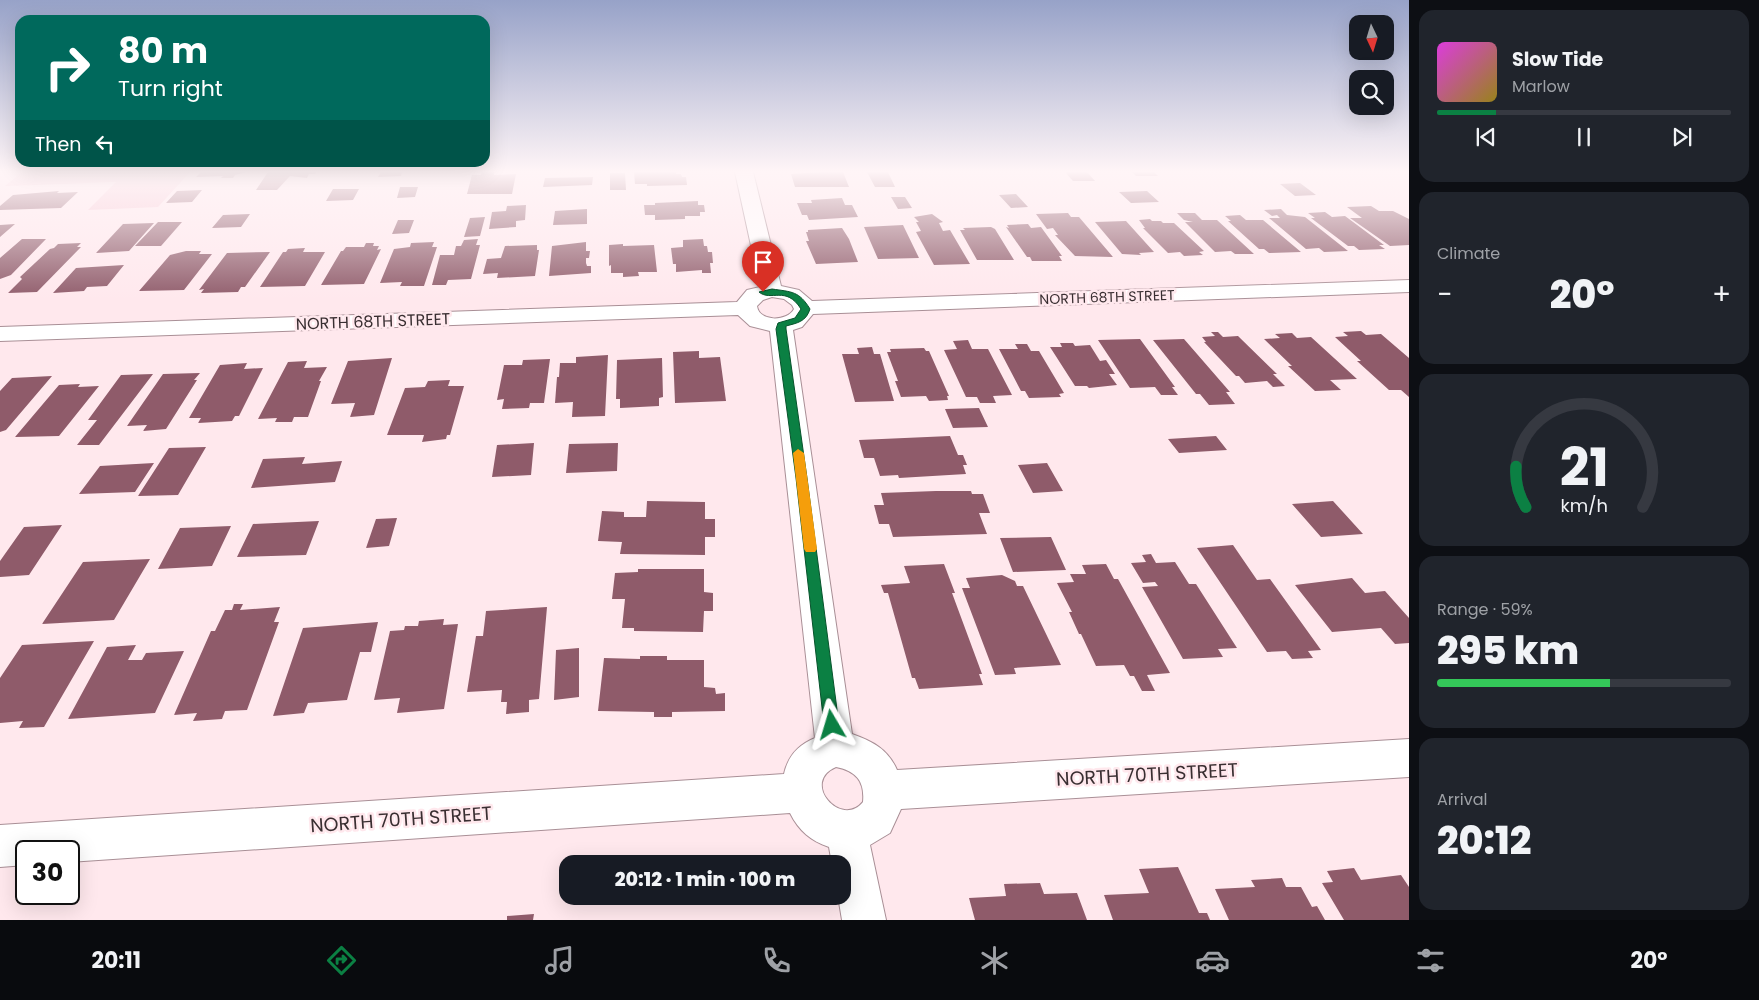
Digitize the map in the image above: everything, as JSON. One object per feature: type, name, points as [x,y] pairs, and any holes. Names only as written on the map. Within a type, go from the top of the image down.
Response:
[{"type":"street","points":[[754,215],[772,291]]},
{"type":"street","name":"NORTH 68TH STREET","points":[[805,308],[1409,286]]},
{"type":"street","points":[[772,291],[791,294],[799,298],[805,308],[803,315],[798,320],[781,325],[762,323],[753,319],[745,308],[748,300],[755,295],[772,291]]},
{"type":"street","name":"NORTH 68TH STREET","points":[[0,334],[745,308]]},
{"type":"street","points":[[781,325],[835,748]]},
{"type":"street","points":[[835,748],[847,749],[861,755],[872,764],[880,776],[884,790],[883,804],[878,816],[868,826],[855,831],[827,826],[815,818],[801,793],[803,773],[812,757],[822,751],[835,748]]},
{"type":"street","name":"NORTH 70TH STREET","points":[[884,790],[1409,758]]},
{"type":"street","name":"NORTH 70TH STREET","points":[[0,846],[801,793]]},
{"type":"street","points":[[847,831],[864,920]]},
{"type":"building","points":[[223,215],[249,215],[241,227],[212,228]]},
{"type":"building","points":[[491,215],[525,215],[525,220],[516,221],[516,227],[489,229]]},
{"type":"building","points":[[554,215],[587,215],[587,224],[553,225]]},
{"type":"building","points":[[645,215],[700,215],[700,216],[685,216],[685,219],[655,220],[655,215]]},
{"type":"building","points":[[802,215],[857,215],[858,217],[809,220],[807,215]]},
{"type":"building","points":[[933,215],[943,222],[939,223],[943,231],[950,230],[970,264],[934,265],[916,232],[921,231],[916,222],[919,222],[914,217]]},
{"type":"building","points":[[1037,215],[1069,215],[1071,217],[1079,217],[1113,257],[1075,256],[1055,235],[1058,235],[1053,228],[1047,229]]},
{"type":"building","points":[[1179,215],[1197,215],[1202,220],[1217,220],[1254,254],[1235,254],[1231,251],[1215,252],[1185,222],[1193,222],[1184,220]]},
{"type":"building","points":[[1240,215],[1246,220],[1263,220],[1301,252],[1269,253],[1264,249],[1259,249],[1225,216]]},
{"type":"building","points":[[1271,215],[1287,215],[1305,217],[1348,251],[1324,252],[1319,248],[1306,249],[1269,218],[1280,218],[1277,215]]},
{"type":"building","points":[[1311,215],[1345,216],[1384,245],[1379,245],[1385,249],[1359,250],[1354,246],[1348,246],[1311,218],[1315,218]]},
{"type":"building","points":[[1358,215],[1401,215],[1409,219],[1409,245],[1390,246],[1350,218],[1362,218]]},
{"type":"building","points":[[485,217],[480,236],[464,237],[470,218]]},
{"type":"building","points":[[1150,219],[1163,223],[1174,223],[1204,251],[1199,252],[1203,255],[1184,256],[1180,252],[1168,253],[1143,228],[1145,228],[1139,220]]},
{"type":"building","points":[[398,220],[414,220],[409,233],[392,234]]},
{"type":"building","points":[[1126,221],[1154,252],[1139,253],[1141,255],[1122,254],[1095,222]]},
{"type":"building","points":[[158,222],[182,222],[161,246],[135,246]]},
{"type":"building","points":[[154,223],[129,251],[96,253],[123,224]]},
{"type":"building","points":[[15,224],[0,237],[0,225]]},
{"type":"building","points":[[1028,224],[1031,228],[1041,227],[1062,256],[1059,256],[1062,261],[1032,261],[1030,257],[1027,257],[1006,227],[1009,228],[1007,225]]},
{"type":"building","points":[[903,225],[919,258],[878,259],[864,227]]},
{"type":"building","points":[[991,227],[995,229],[1014,260],[977,260],[960,230],[965,230],[963,228]]},
{"type":"building","points":[[842,228],[849,239],[858,262],[816,264],[806,241],[809,241],[806,232],[808,230]]},
{"type":"building","points":[[22,239],[46,239],[11,275],[0,279],[0,258]]},
{"type":"building","points":[[478,239],[476,245],[480,245],[471,279],[448,280],[446,285],[432,285],[440,255],[454,255],[456,246],[461,246],[464,240]]},
{"type":"building","points":[[703,239],[704,246],[707,246],[708,252],[712,252],[713,263],[710,263],[711,273],[702,273],[702,270],[676,272],[676,264],[673,264],[671,248],[683,247],[683,240]]},
{"type":"building","points":[[434,242],[432,247],[437,247],[424,286],[400,286],[402,282],[380,283],[394,249],[410,247],[411,243]]},
{"type":"building","points":[[586,242],[586,251],[590,251],[589,258],[586,258],[586,263],[587,266],[591,266],[591,273],[549,276],[552,246]]},
{"type":"building","points":[[81,243],[77,247],[81,247],[37,292],[8,293],[22,279],[20,277],[50,249],[58,244]]},
{"type":"building","points":[[366,243],[374,243],[373,246],[379,246],[377,250],[381,249],[364,284],[321,285],[341,251],[346,247],[364,247]]},
{"type":"building","points":[[623,244],[623,246],[654,245],[657,272],[638,272],[639,276],[623,277],[623,273],[611,273],[609,245]]},
{"type":"building","points":[[537,245],[537,250],[539,250],[535,276],[497,278],[498,273],[483,274],[487,259],[501,258],[505,246]]},
{"type":"building","points":[[305,248],[303,252],[325,252],[305,286],[260,287],[283,252],[286,252],[288,249]]},
{"type":"building","points":[[186,251],[201,251],[199,254],[212,254],[184,290],[139,291],[170,255]]},
{"type":"building","points":[[270,252],[245,287],[241,287],[238,292],[201,293],[204,289],[199,290],[227,253]]},
{"type":"building","points":[[124,265],[107,286],[87,287],[84,291],[53,293],[76,268]]},
{"type":"building","points":[[1361,331],[1366,335],[1381,334],[1409,358],[1409,397],[1401,390],[1389,390],[1357,361],[1361,361],[1335,337],[1348,336],[1343,332]]},
{"type":"building","points":[[1211,332],[1218,332],[1223,337],[1238,336],[1277,374],[1273,374],[1285,386],[1273,387],[1267,381],[1245,383],[1204,342],[1206,342],[1202,337],[1215,336]]},
{"type":"building","points":[[1292,333],[1297,338],[1311,337],[1357,379],[1330,380],[1341,390],[1315,391],[1288,366],[1292,366],[1264,339],[1280,338],[1275,334]]},
{"type":"building","points":[[1140,339],[1175,387],[1172,387],[1178,395],[1161,395],[1155,387],[1130,388],[1098,340]]},
{"type":"building","points":[[1184,339],[1230,392],[1226,392],[1235,404],[1209,405],[1200,394],[1196,394],[1153,340]]},
{"type":"building","points":[[968,340],[972,349],[988,349],[1012,395],[993,396],[996,403],[980,403],[977,397],[966,397],[944,350],[957,349],[953,341]]},
{"type":"building","points":[[1060,343],[1073,343],[1075,346],[1090,345],[1100,361],[1106,360],[1115,374],[1109,374],[1117,385],[1089,388],[1087,386],[1075,386],[1050,347],[1062,347]]},
{"type":"building","points":[[1015,344],[1027,344],[1031,351],[1039,351],[1064,393],[1059,394],[1061,397],[1029,398],[1025,391],[1021,391],[999,349],[1018,349]]},
{"type":"building","points":[[872,347],[874,354],[880,354],[894,401],[855,402],[842,354],[859,354],[857,348]]},
{"type":"building","points":[[924,348],[926,351],[929,351],[949,396],[947,396],[948,400],[929,401],[926,396],[901,397],[895,381],[898,381],[887,352],[891,352],[890,349]]},
{"type":"building","points":[[699,351],[699,358],[720,357],[726,401],[675,403],[673,352]]},
{"type":"building","points":[[608,355],[605,416],[572,417],[573,402],[555,403],[560,363],[576,363],[576,357]]},
{"type":"building","points":[[392,358],[374,415],[350,417],[355,403],[331,404],[348,361]]},
{"type":"building","points":[[662,358],[663,397],[659,398],[659,406],[620,408],[620,399],[616,399],[617,360]]},
{"type":"building","points":[[550,359],[544,403],[530,403],[529,408],[502,409],[504,399],[497,400],[504,365],[522,365],[523,360]]},
{"type":"building","points":[[307,361],[304,368],[327,367],[319,381],[321,381],[308,417],[294,417],[292,422],[275,422],[277,418],[258,419],[288,362]]},
{"type":"building","points":[[247,363],[244,369],[263,368],[239,416],[235,416],[232,421],[198,423],[201,418],[189,418],[220,365]]},
{"type":"building","points":[[200,373],[166,429],[143,431],[147,425],[127,426],[163,374]]},
{"type":"building","points":[[153,374],[99,445],[77,445],[97,420],[88,420],[121,375]]},
{"type":"building","points":[[52,376],[6,430],[0,432],[0,391],[12,378]]},
{"type":"building","points":[[450,380],[448,386],[464,386],[450,435],[447,435],[446,439],[422,442],[424,435],[387,435],[405,388],[425,387],[428,381]]},
{"type":"building","points":[[80,384],[78,387],[99,386],[59,436],[15,437],[59,385]]},
{"type":"building","points":[[979,408],[988,427],[953,428],[945,409]]},
{"type":"building","points":[[950,436],[958,455],[963,455],[967,465],[963,465],[966,474],[899,478],[898,475],[880,476],[874,458],[864,458],[859,440]]},
{"type":"building","points":[[1216,436],[1227,450],[1179,453],[1168,439]]},
{"type":"building","points":[[534,443],[531,475],[492,477],[497,445]]},
{"type":"building","points":[[618,443],[617,471],[566,473],[569,444]]},
{"type":"building","points":[[206,447],[178,495],[138,496],[169,448]]},
{"type":"building","points":[[305,457],[302,464],[342,461],[335,482],[251,488],[263,459]]},
{"type":"building","points":[[154,463],[135,492],[79,494],[100,466]]},
{"type":"building","points":[[1047,463],[1063,491],[1033,493],[1018,465]]},
{"type":"building","points":[[971,491],[972,494],[983,494],[990,513],[979,513],[987,534],[893,537],[889,524],[879,524],[874,505],[884,505],[881,493]]},
{"type":"building","points":[[647,501],[705,502],[705,519],[715,519],[715,537],[705,537],[705,555],[620,554],[622,542],[598,541],[602,511],[624,512],[624,517],[646,517]]},
{"type":"building","points":[[1333,501],[1363,534],[1321,537],[1292,504]]},
{"type":"building","points":[[397,518],[389,546],[366,548],[376,519]]},
{"type":"building","points":[[319,521],[306,555],[237,557],[253,524]]},
{"type":"building","points":[[62,525],[29,575],[0,577],[0,561],[24,527]]},
{"type":"building","points":[[231,526],[212,566],[158,569],[180,528]]},
{"type":"building","points":[[1051,537],[1066,570],[1013,572],[1000,538]]},
{"type":"building","points":[[1233,545],[1257,580],[1270,579],[1321,650],[1308,651],[1313,658],[1292,659],[1286,651],[1267,652],[1197,548]]},
{"type":"building","points":[[1151,554],[1156,563],[1175,562],[1189,584],[1196,584],[1237,648],[1218,649],[1223,657],[1183,659],[1142,587],[1158,586],[1155,582],[1143,583],[1131,563],[1146,562],[1142,555]]},
{"type":"building","points":[[150,559],[114,620],[42,624],[83,562]]},
{"type":"building","points":[[944,564],[955,593],[952,593],[982,674],[979,674],[983,685],[919,689],[915,678],[912,678],[888,593],[884,593],[881,585],[910,583],[904,566]]},
{"type":"building","points":[[1106,564],[1114,579],[1118,579],[1170,673],[1147,675],[1155,691],[1142,691],[1134,676],[1130,676],[1124,665],[1096,666],[1081,634],[1079,634],[1069,612],[1072,612],[1057,583],[1074,582],[1070,574],[1086,574],[1082,565]]},
{"type":"building","points":[[638,569],[704,569],[704,592],[713,593],[713,611],[704,611],[703,632],[634,631],[634,628],[622,628],[625,599],[612,599],[615,573],[638,572]]},
{"type":"building","points":[[1002,575],[1015,581],[1017,586],[1023,586],[1061,665],[1014,668],[1016,674],[995,675],[962,588],[970,588],[966,578]]},
{"type":"building","points":[[1352,578],[1365,593],[1385,591],[1409,618],[1409,643],[1395,644],[1381,628],[1332,632],[1295,585]]},
{"type":"building","points":[[234,604],[243,604],[240,610],[280,607],[274,622],[279,622],[247,710],[225,711],[222,719],[193,721],[197,713],[174,715],[211,631],[215,631],[225,610],[232,610]]},
{"type":"building","points":[[547,607],[539,699],[529,700],[529,712],[506,714],[507,702],[501,702],[502,690],[467,692],[476,636],[483,636],[486,611]]},
{"type":"building","points":[[444,619],[443,625],[458,624],[444,709],[397,713],[400,698],[374,700],[390,631],[404,630],[405,626],[418,626],[419,621]]},
{"type":"building","points":[[378,622],[371,652],[360,652],[347,700],[308,703],[304,713],[273,716],[303,628]]},
{"type":"building","points":[[94,641],[44,727],[19,728],[23,721],[0,723],[0,678],[22,645]]},
{"type":"building","points":[[136,645],[128,660],[142,660],[146,653],[184,651],[155,713],[68,719],[107,647]]},
{"type":"building","points":[[579,648],[579,697],[554,700],[556,650]]},
{"type":"building","points":[[640,656],[667,656],[667,660],[704,660],[704,687],[715,688],[716,694],[725,693],[725,711],[672,712],[672,717],[654,717],[654,712],[598,711],[604,658],[640,659]]},
{"type":"building","points":[[1178,867],[1199,913],[1207,913],[1210,920],[1113,920],[1104,895],[1149,893],[1139,869]]},
{"type":"building","points":[[1354,868],[1361,880],[1401,875],[1409,887],[1409,920],[1344,920],[1322,883],[1333,882],[1327,871]]},
{"type":"building","points":[[1282,878],[1286,887],[1301,887],[1312,907],[1317,906],[1325,920],[1229,920],[1215,889],[1255,887],[1251,880]]},
{"type":"building","points":[[1040,883],[1044,894],[1077,893],[1087,920],[975,920],[969,898],[1006,896],[1004,884]]},
{"type":"building","points":[[534,914],[533,920],[507,920],[507,916]]},
{"type":"slow traffic","points":[[798,453],[810,549]]},
{"type":"route","points":[[763,292],[772,291],[791,294],[799,298],[805,309],[803,315],[798,320],[790,324],[781,325],[781,329],[802,478],[832,725]]}]
